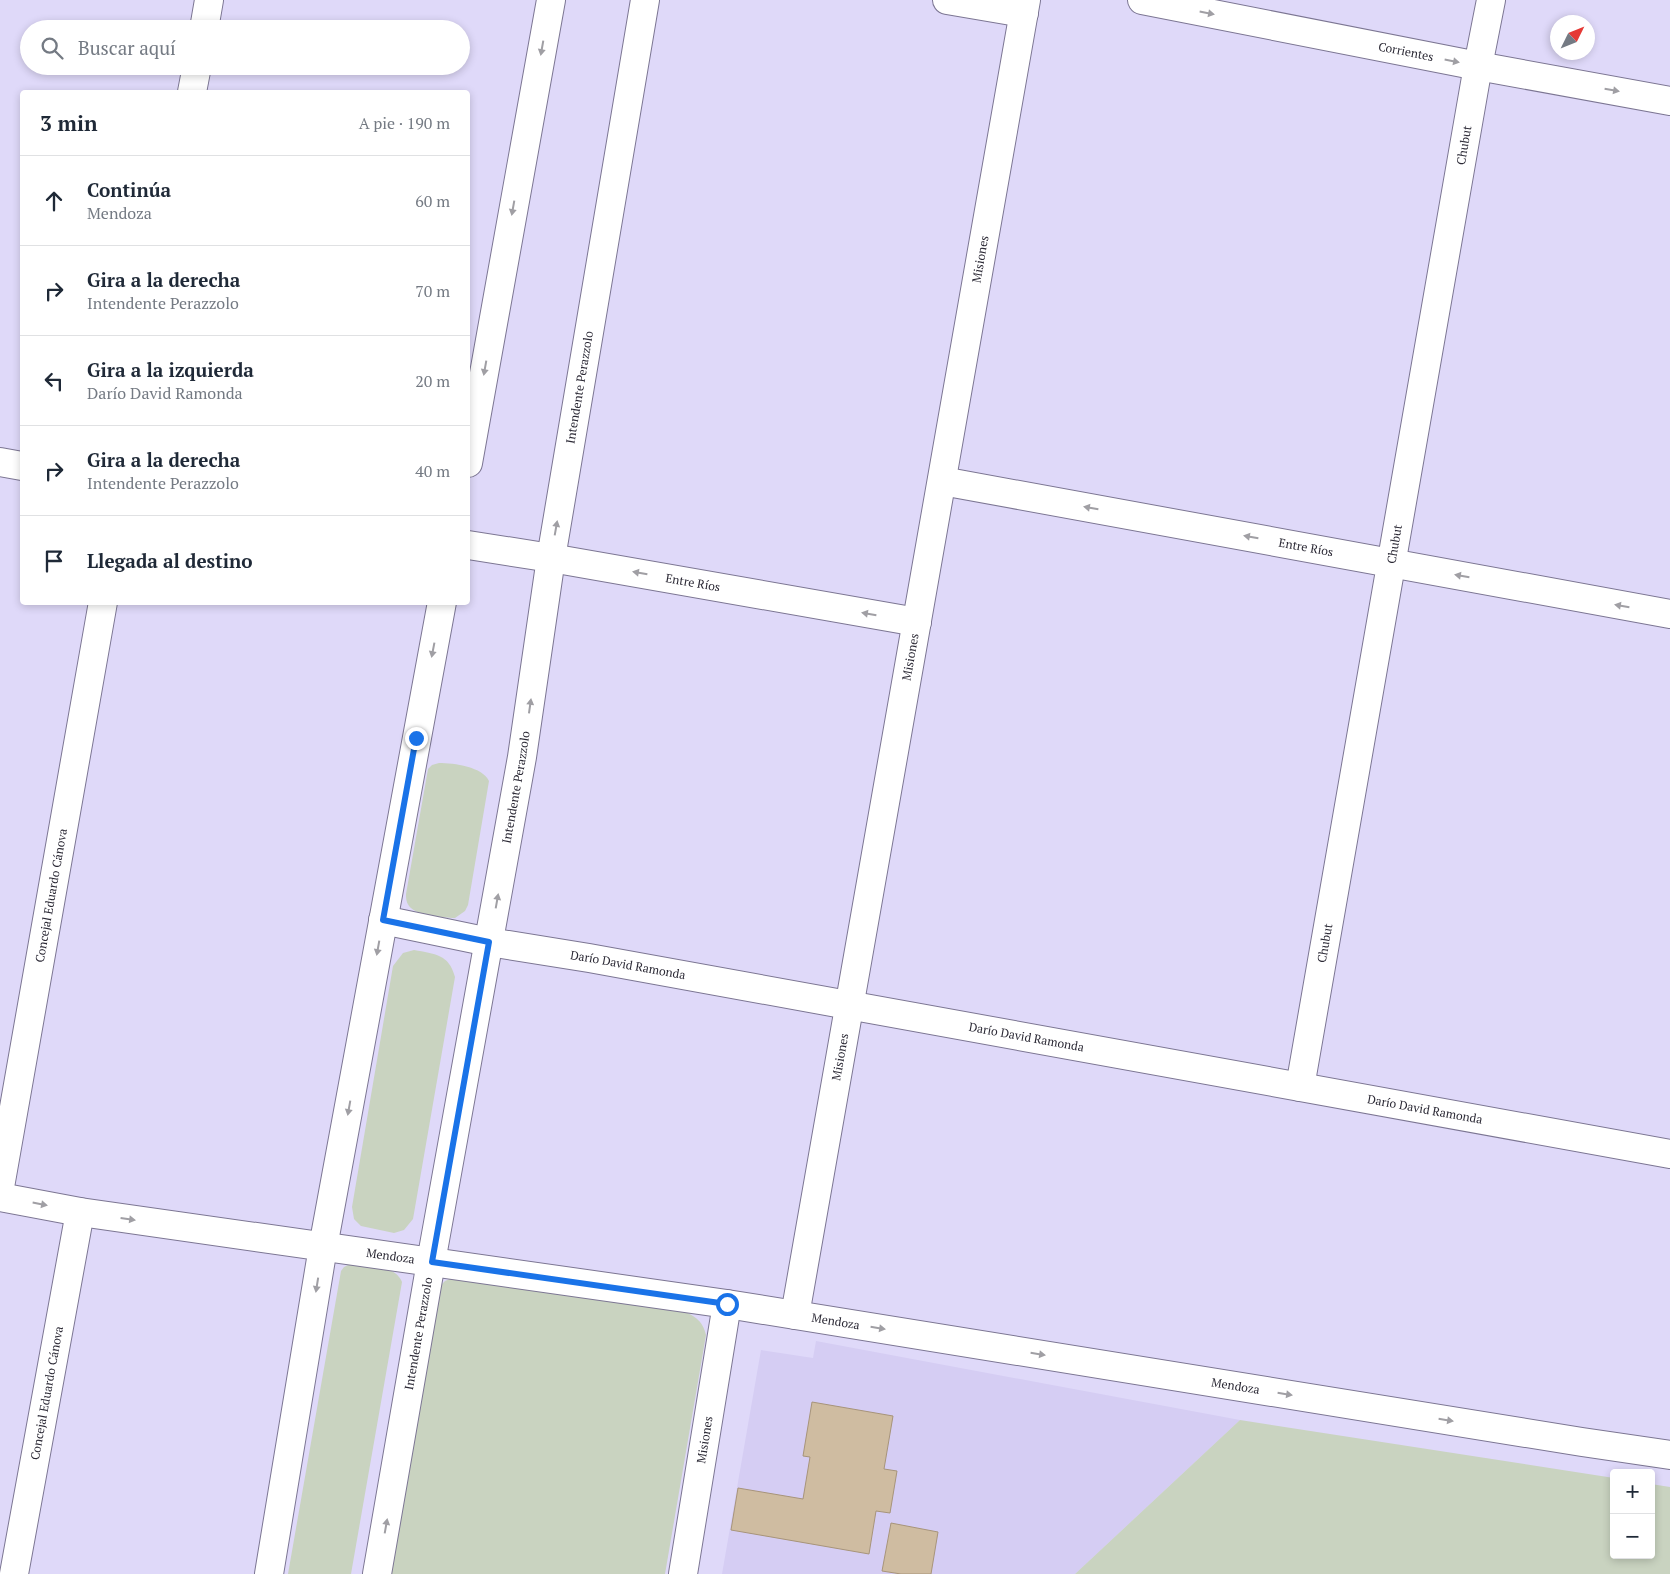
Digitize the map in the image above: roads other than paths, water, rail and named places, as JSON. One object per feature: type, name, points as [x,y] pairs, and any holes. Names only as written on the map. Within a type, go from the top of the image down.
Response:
[{"type":"street","points":[[206,20],[209,0]]},
{"type":"street","points":[[470,452],[551,0]]},
{"type":"street","name":"Intendente Perazzolo","points":[[378,1574],[522,757],[551,558],[645,0]]},
{"type":"street","points":[[947,0],[1025,6]]},
{"type":"street","name":"Corrientes","points":[[1142,0],[1478,66],[1670,101]]},
{"type":"street","name":"Chubut","points":[[1300,1087],[1478,66],[1492,0]]},
{"type":"street","name":"Misiones","points":[[795,1315],[1025,6]]},
{"type":"street","points":[[192,90],[195,75]]},
{"type":"street","points":[[0,462],[20,466]]},
{"type":"street","name":"Entre Ríos","points":[[942,481],[1670,614]]},
{"type":"street","name":"Entre Ríos","points":[[470,545],[917,622]]},
{"type":"street","name":"Concejal Eduardo Cánova","points":[[0,1187],[103,605]]},
{"type":"street","points":[[269,1574],[323,1247],[441,605]]},
{"type":"street","name":"Darío David Ramonda","points":[[383,920],[489,942],[590,958],[1670,1154]]},
{"type":"street","name":"Mendoza","points":[[0,1197],[80,1212],[727,1304],[1670,1455]]},
{"type":"street","name":"Concejal Eduardo Cánova","points":[[14,1574],[80,1212]]},
{"type":"street","name":"Misiones","points":[[682,1574],[727,1304]]}]
